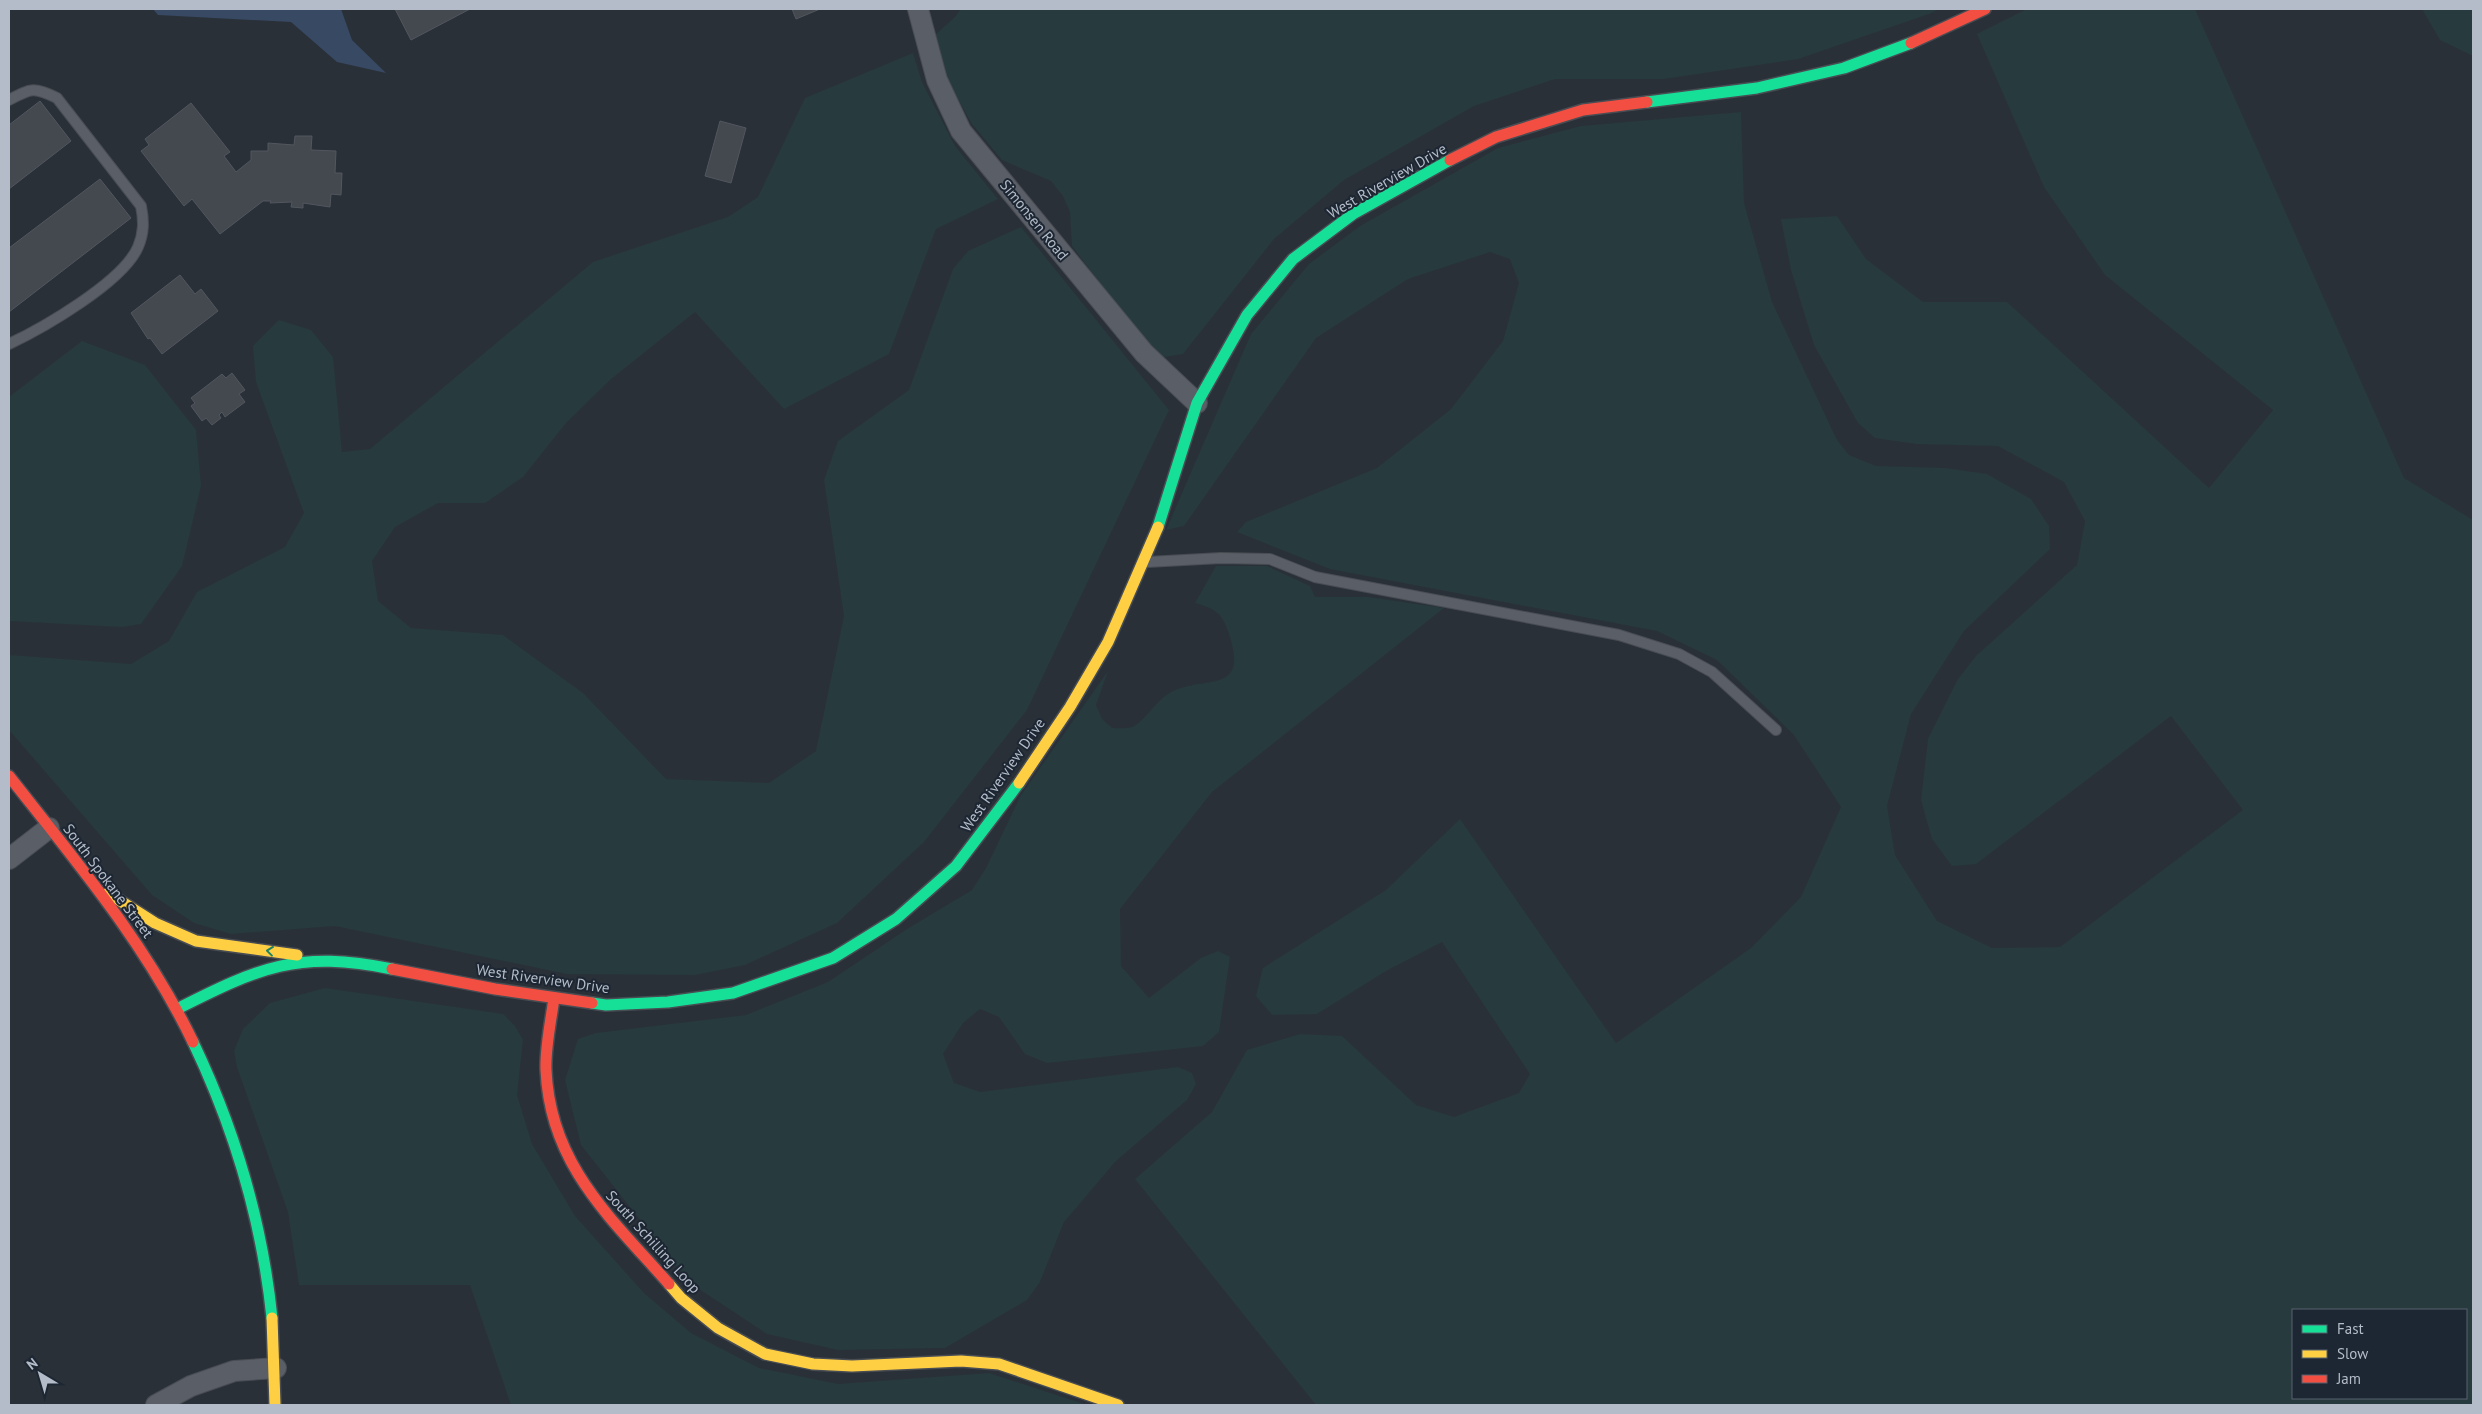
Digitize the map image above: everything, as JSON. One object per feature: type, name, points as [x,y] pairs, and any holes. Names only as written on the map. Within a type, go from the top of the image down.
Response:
[{"type":"street","name":"Simonsen Road","points":[[918,9],[937,80],[961,131],[1144,353],[1197,402]]},
{"type":"street","name":"West Riverview Drive","points":[[177,1009],[230,982],[287,962],[316,960],[353,961],[554,998],[606,1005],[668,1002],[733,993],[833,958],[896,919],[956,866],[1027,773],[1070,707],[1108,642],[1155,538],[1197,402],[1247,315],[1293,259],[1353,214],[1425,173],[1496,137],[1583,110],[1757,88],[1844,68],[1932,34],[1985,9]]},
{"type":"street","name":"South Spokane Street","points":[[9,776],[96,885],[148,961],[177,1009]]},
{"type":"street","points":[[9,859],[50,828]]},
{"type":"street","points":[[96,885],[155,923],[196,941],[353,961]]},
{"type":"street","name":"South Schilling Loop","points":[[554,998],[546,1068],[551,1112],[566,1155],[589,1193],[644,1256],[681,1298],[718,1328],[765,1354],[813,1364],[852,1366],[961,1361],[999,1364],[1118,1405]]},
{"type":"street","points":[[177,1009],[216,1090],[240,1154],[261,1230],[272,1300],[276,1368],[275,1405]]},
{"type":"street","points":[[156,1405],[191,1386],[234,1371],[276,1368]]},
{"type":"lane","points":[[9,100],[29,89],[37,89],[57,98],[141,206],[145,223],[137,248],[125,266],[89,296],[33,333],[9,344]]},
{"type":"lane","points":[[1144,562],[1221,558],[1270,559],[1314,577],[1619,635],[1679,654],[1712,672],[1776,730]]},
{"type":"green space","points":[[961,9],[1939,9],[1798,59],[1664,79],[1555,79],[1474,106],[1344,180],[1274,239],[1183,354],[1164,357],[1151,351],[1072,246],[1070,212],[1063,196],[1051,181],[1002,160],[972,124],[945,76],[934,36]]},
{"type":"green space","points":[[2027,9],[2195,9],[2404,478],[2473,520],[2473,1405],[1316,1405],[1135,1179],[1212,1112],[1247,1050],[1300,1034],[1342,1036],[1416,1105],[1454,1117],[1519,1093],[1530,1074],[1442,942],[1386,971],[1317,1014],[1272,1015],[1256,996],[1263,968],[1386,890],[1460,819],[1616,1043],[1751,948],[1801,897],[1841,807],[1794,735],[1717,660],[1657,631],[1330,569],[1237,532],[1246,522],[1377,468],[1451,409],[1503,341],[1519,283],[1510,259],[1490,252],[1408,279],[1316,338],[1184,526],[1166,530],[1251,334],[1309,264],[1360,226],[1498,148],[1581,126],[1741,112],[1744,203],[1772,302],[1837,440],[1849,455],[1876,466],[1945,468],[1987,474],[2031,499],[2049,526],[2050,549],[1964,631],[1911,714],[1887,806],[1895,855],[1937,921],[1992,948],[2060,947],[2243,810],[2171,716],[1976,864],[1952,866],[1932,839],[1921,800],[1928,739],[1958,679],[1976,656],[2077,565],[2085,521],[2064,482],[1998,446],[1916,444],[1875,438],[1858,423],[1814,345],[1791,270],[1781,219],[1837,216],[1866,259],[1923,302],[2007,302],[2209,488],[2273,410],[2105,275],[2044,187],[1977,34]]},
{"type":"green space","points":[[2422,9],[2473,9],[2473,56],[2440,40]]},
{"type":"green space","points":[[913,53],[922,82],[955,146],[998,199],[936,229],[889,354],[784,409],[695,312],[610,380],[566,423],[523,477],[485,503],[438,503],[395,527],[372,561],[378,601],[411,628],[503,635],[583,693],[666,779],[769,783],[816,751],[844,616],[824,480],[838,441],[909,390],[953,269],[968,251],[1021,227],[1169,410],[1027,710],[924,842],[837,923],[745,965],[695,975],[567,974],[335,926],[231,934],[194,923],[152,895],[9,730],[9,655],[131,664],[169,641],[197,592],[285,547],[304,513],[256,382],[253,346],[279,320],[311,330],[333,357],[342,452],[370,449],[593,262],[728,217],[758,197],[805,98]]},
{"type":"green space","points":[[82,341],[145,365],[196,430],[201,486],[182,566],[141,624],[122,627],[9,621],[9,397]]},
{"type":"green space","points":[[1216,566],[1267,566],[1310,586],[1315,597],[1368,597],[1444,608],[1212,792],[1120,909],[1121,966],[1149,998],[1201,958],[1218,951],[1230,957],[1219,1032],[1203,1046],[1047,1063],[1025,1054],[999,1017],[980,1009],[963,1023],[943,1054],[954,1083],[980,1092],[1178,1067],[1192,1073],[1196,1084],[1187,1100],[1116,1161],[1064,1222],[1040,1282],[1027,1300],[945,1348],[838,1350],[767,1334],[690,1283],[581,1145],[565,1080],[578,1039],[596,1033],[746,1015],[828,982],[907,929],[972,890],[986,868],[1021,795],[1108,671],[1096,705],[1102,719],[1112,728],[1132,727],[1146,716],[1159,701],[1181,688],[1219,680],[1228,676],[1233,667],[1234,654],[1224,621],[1213,610],[1195,603]]},
{"type":"green space","points":[[325,988],[503,1014],[515,1026],[523,1040],[517,1095],[532,1144],[575,1216],[644,1293],[691,1333],[759,1368],[838,1384],[989,1373],[1087,1405],[511,1405],[470,1285],[299,1285],[288,1212],[237,1067],[234,1051],[243,1029],[270,1003]]},
{"type":"water","points":[[153,9],[341,9],[352,40],[386,73],[337,62],[291,22],[158,15]]},
{"type":"building","points":[[395,9],[470,9],[411,40]]},
{"type":"building","points":[[792,9],[820,9],[796,19]]},
{"type":"building","points":[[40,101],[71,141],[9,189],[9,125]]},
{"type":"building","points":[[191,103],[230,152],[224,156],[236,172],[251,160],[251,151],[268,151],[268,143],[294,145],[295,136],[312,136],[311,150],[336,151],[335,173],[342,173],[341,195],[331,194],[330,207],[303,203],[303,208],[291,207],[292,202],[270,203],[271,201],[263,201],[220,234],[192,199],[184,206],[141,151],[149,145],[145,139]]},
{"type":"building","points":[[720,121],[746,128],[731,183],[705,176]]},
{"type":"building","points":[[100,179],[131,218],[9,312],[9,248]]},
{"type":"building","points":[[180,275],[195,294],[201,289],[218,311],[162,354],[150,338],[148,339],[131,313]]},
{"type":"building","points":[[232,373],[245,390],[239,394],[245,402],[225,417],[222,412],[219,415],[221,418],[212,425],[206,418],[202,421],[191,406],[195,403],[191,398],[222,374],[226,378]]},
{"type":"traffic: fast","points":[[1647,102],[1757,88],[1844,68],[1911,43]]},
{"type":"traffic: fast","points":[[1158,527],[1197,403],[1247,315],[1293,259],[1353,214],[1450,160]]},
{"type":"traffic: fast","points":[[592,1003],[606,1005],[668,1002],[733,993],[833,958],[896,919],[956,866],[1019,783]]},
{"type":"traffic: fast","points":[[177,1009],[232,982],[280,966],[330,961],[392,969]]},
{"type":"traffic: fast","points":[[193,1042],[234,1142],[254,1211],[272,1318]]},
{"type":"traffic: slow","points":[[1019,783],[1070,707],[1108,642],[1158,527]]},
{"type":"traffic: slow","points":[[108,893],[155,923],[196,941],[297,955]]},
{"type":"traffic: slow","points":[[669,1284],[681,1298],[718,1328],[765,1354],[813,1364],[852,1366],[961,1361],[999,1364],[1118,1405]]},
{"type":"traffic: slow","points":[[272,1318],[275,1405]]},
{"type":"traffic: jam","points":[[1911,43],[1985,9]]},
{"type":"traffic: jam","points":[[1450,160],[1496,137],[1583,110],[1647,102]]},
{"type":"traffic: jam","points":[[9,776],[132,937],[154,971],[193,1042]]},
{"type":"traffic: jam","points":[[392,969],[495,989],[592,1003]]},
{"type":"traffic: jam","points":[[554,998],[547,1043],[546,1070],[550,1104],[559,1134],[571,1162],[587,1188],[626,1236],[669,1284]]}]
